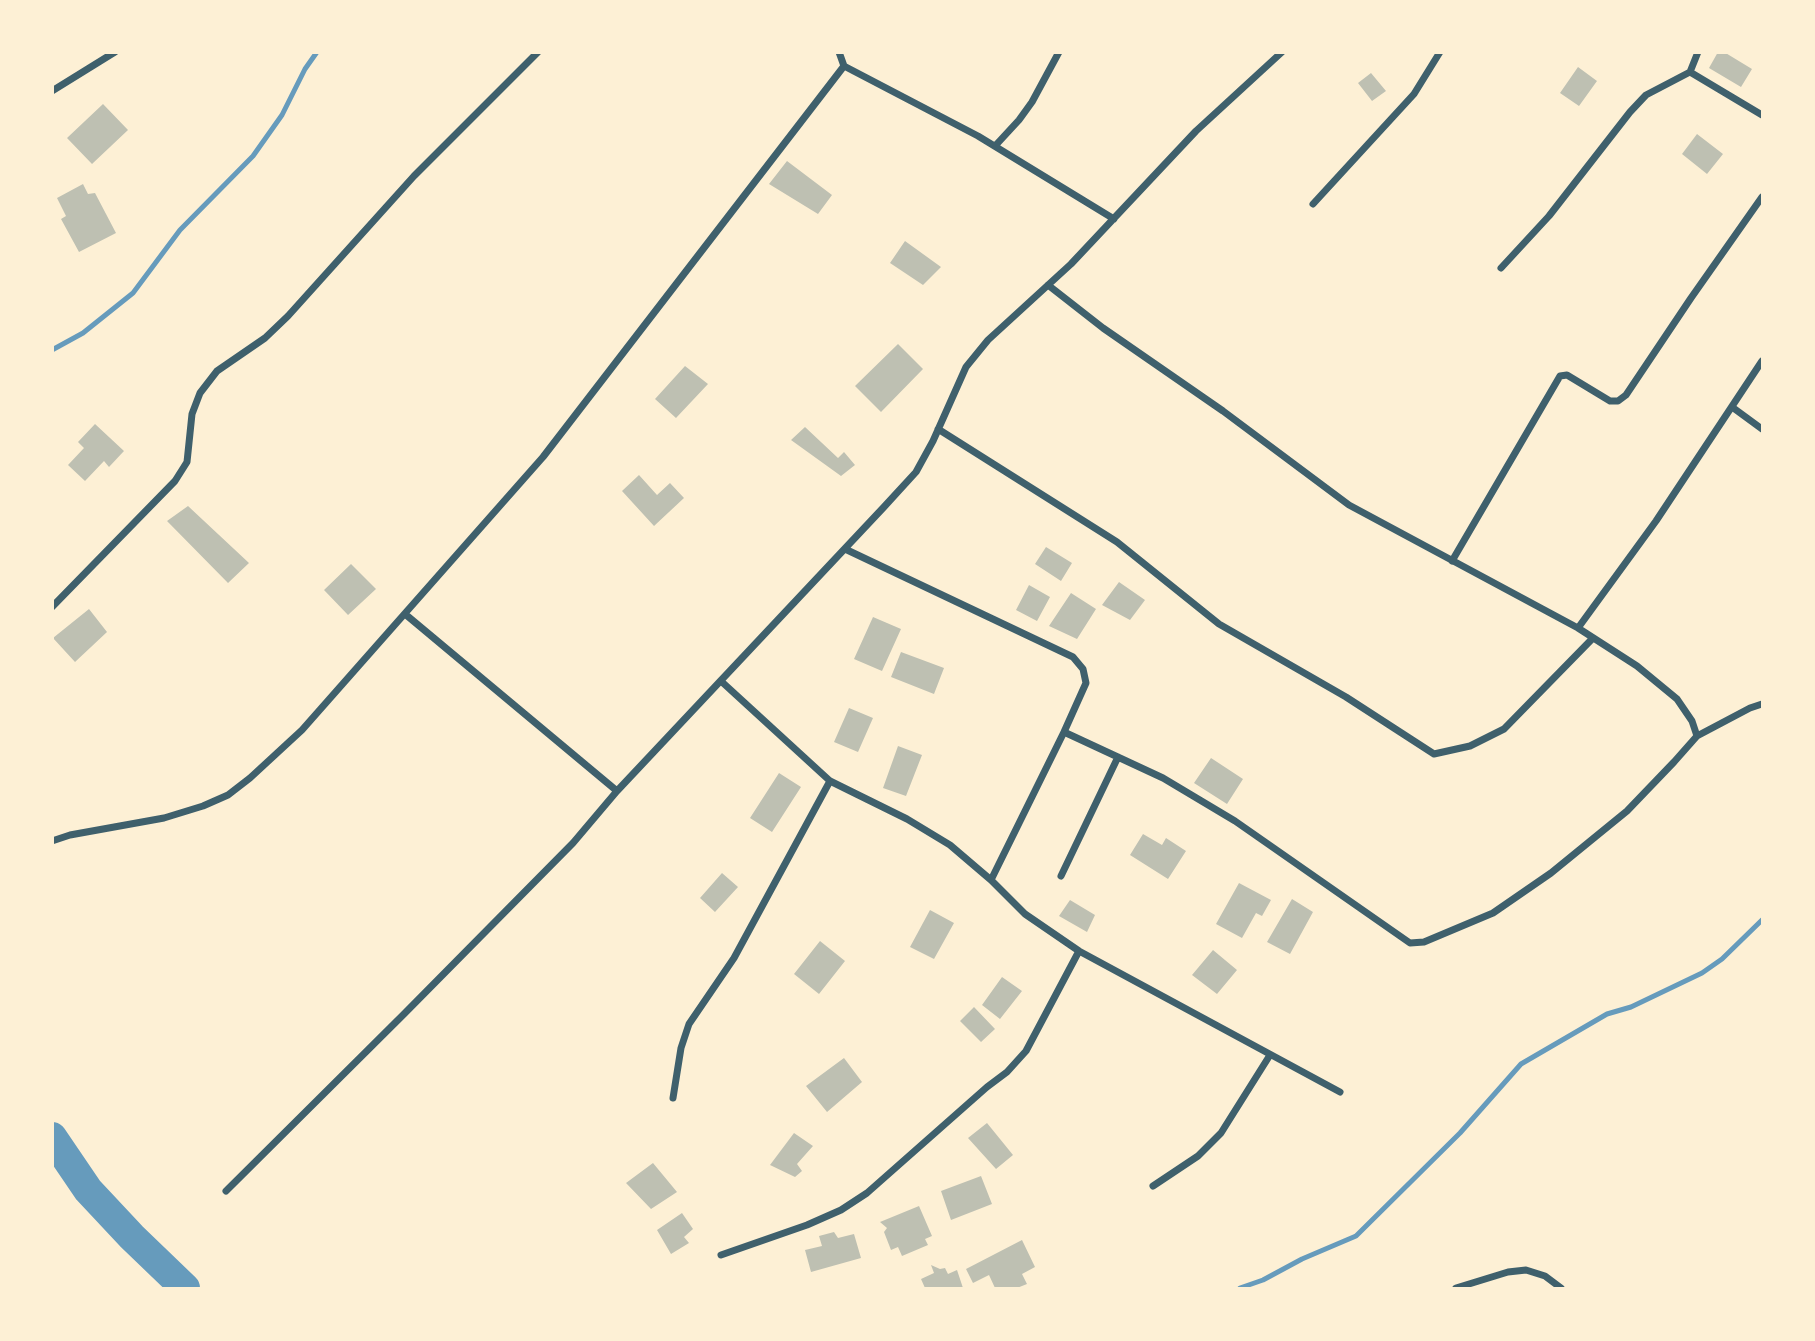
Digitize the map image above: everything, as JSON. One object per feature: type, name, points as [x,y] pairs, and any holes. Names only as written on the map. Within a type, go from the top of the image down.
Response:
[{"type":"street","points":[[52,91],[114,52]]},
{"type":"street","points":[[52,607],[175,481],[187,461],[192,414],[196,403],[200,393],[217,371],[265,338],[288,316],[414,176],[538,52]]},
{"type":"street","points":[[839,52],[844,66],[995,146],[1114,219]]},
{"type":"street","points":[[995,146],[1032,102],[1059,52]]},
{"type":"street","points":[[226,1191],[573,843],[617,792],[916,472],[965,367],[988,340],[1071,264],[1196,131],[1282,52]]},
{"type":"street","points":[[1313,204],[1414,94],[1440,52]]},
{"type":"street","points":[[1501,268],[1549,216],[1630,112],[1646,95],[1690,72],[1698,52]]},
{"type":"street","points":[[52,841],[70,835],[164,818],[228,795],[302,730],[543,457],[844,66]]},
{"type":"street","points":[[1690,72],[1762,115]]},
{"type":"street","points":[[1452,561],[1560,376],[1567,375],[1610,401],[1618,401],[1626,395],[1762,197]]},
{"type":"street","points":[[1048,285],[1103,328],[1223,411],[1349,505],[1578,628],[1637,666],[1677,699],[1692,721],[1697,736]]},
{"type":"street","points":[[1578,628],[1656,521],[1762,361]]},
{"type":"street","points":[[1732,407],[1762,429]]},
{"type":"street","points":[[938,429],[1117,542],[1219,624],[1346,697],[1434,754],[1470,746],[1504,729],[1593,638]]},
{"type":"street","points":[[845,549],[1073,657],[1083,669],[1086,683],[991,880]]},
{"type":"street","points":[[405,614],[617,792]]},
{"type":"street","points":[[722,682],[830,781],[907,819],[950,845],[1025,914],[1079,951],[1339,1092]]},
{"type":"street","points":[[1064,733],[1163,778],[1234,821],[1410,943],[1424,942],[1493,913],[1533,887],[1627,811],[1697,736],[1762,704]]},
{"type":"street","points":[[1061,876],[1118,757]]},
{"type":"street","points":[[673,1098],[681,1048],[689,1024],[734,958],[830,781]]},
{"type":"street","points":[[721,1255],[807,1225],[842,1210],[867,1194],[1007,1072],[1026,1051],[1079,951]]},
{"type":"street","points":[[1153,1186],[1198,1156],[1220,1133],[1270,1055]]},
{"type":"street","points":[[1456,1289],[1508,1272],[1526,1270],[1545,1276],[1561,1289]]},
{"type":"building","points":[[1718,52],[1724,52],[1752,69],[1741,87],[1709,68]]},
{"type":"building","points":[[1578,67],[1597,81],[1579,106],[1560,93]]},
{"type":"building","points":[[1371,73],[1386,91],[1372,101],[1358,83]]},
{"type":"building","points":[[103,104],[128,130],[92,164],[67,138]]},
{"type":"building","points":[[1697,134],[1723,154],[1707,174],[1682,154]]},
{"type":"building","points":[[787,161],[832,195],[818,214],[769,184]]},
{"type":"building","points":[[83,184],[88,194],[95,193],[116,233],[79,252],[61,219],[66,216],[57,198]]},
{"type":"building","points":[[905,241],[941,267],[923,285],[890,263]]},
{"type":"building","points":[[898,344],[923,369],[881,412],[855,386]]},
{"type":"building","points":[[685,366],[708,384],[676,418],[655,399]]},
{"type":"building","points":[[95,424],[124,451],[109,467],[104,461],[85,481],[68,465],[84,448],[78,442]]},
{"type":"building","points":[[805,427],[838,458],[844,452],[855,465],[841,476],[791,440]]},
{"type":"building","points":[[639,475],[657,495],[670,483],[684,498],[654,526],[622,491]]},
{"type":"building","points":[[188,506],[249,563],[228,583],[167,521]]},
{"type":"building","points":[[1046,547],[1072,563],[1061,581],[1035,564]]},
{"type":"building","points":[[351,564],[376,589],[348,615],[324,590]]},
{"type":"building","points":[[1119,582],[1145,600],[1130,620],[1102,605]]},
{"type":"building","points":[[1029,585],[1050,597],[1037,621],[1016,610]]},
{"type":"building","points":[[1071,593],[1096,609],[1077,639],[1049,626]]},
{"type":"building","points":[[89,609],[107,632],[75,662],[53,638]]},
{"type":"building","points":[[873,617],[901,629],[882,671],[854,659]]},
{"type":"building","points":[[901,652],[944,668],[934,694],[891,677]]},
{"type":"building","points":[[849,708],[873,718],[858,752],[834,742]]},
{"type":"building","points":[[898,746],[922,755],[906,796],[883,788]]},
{"type":"building","points":[[1211,758],[1243,779],[1227,804],[1194,783]]},
{"type":"building","points":[[779,773],[801,787],[772,832],[750,818]]},
{"type":"building","points":[[1143,834],[1162,845],[1166,838],[1186,851],[1168,879],[1130,855]]},
{"type":"building","points":[[722,873],[738,887],[715,912],[700,898]]},
{"type":"building","points":[[1239,883],[1271,900],[1262,916],[1256,913],[1242,938],[1216,924]]},
{"type":"building","points":[[1292,899],[1313,912],[1290,954],[1267,942]]},
{"type":"building","points":[[1070,900],[1095,915],[1087,932],[1059,916]]},
{"type":"building","points":[[930,910],[954,923],[934,959],[910,947]]},
{"type":"building","points":[[820,941],[845,961],[819,994],[794,974]]},
{"type":"building","points":[[1213,950],[1237,970],[1217,994],[1192,975]]},
{"type":"building","points":[[1002,977],[1022,991],[1000,1019],[982,1005]]},
{"type":"building","points":[[974,1007],[995,1029],[981,1042],[960,1021]]},
{"type":"building","points":[[844,1058],[862,1082],[827,1112],[806,1086]]},
{"type":"building","points":[[987,1123],[1013,1155],[996,1169],[968,1138]]},
{"type":"building","points":[[794,1133],[813,1146],[797,1164],[802,1171],[795,1177],[770,1165]]},
{"type":"building","points":[[653,1163],[677,1192],[651,1209],[626,1183]]},
{"type":"building","points":[[981,1176],[992,1204],[951,1220],[941,1191]]},
{"type":"building","points":[[919,1206],[932,1236],[925,1239],[928,1245],[902,1256],[898,1247],[891,1250],[884,1232],[887,1228],[880,1222]]},
{"type":"building","points":[[682,1213],[693,1229],[684,1237],[689,1243],[671,1254],[657,1230]]},
{"type":"building","points":[[834,1232],[838,1238],[854,1234],[861,1258],[811,1272],[805,1250],[822,1246],[819,1236]]},
{"type":"building","points":[[1022,1240],[1035,1267],[1022,1274],[1027,1284],[1017,1288],[995,1288],[989,1275],[973,1283],[966,1269]]},
{"type":"building","points":[[931,1265],[945,1268],[948,1274],[957,1270],[963,1288],[925,1288],[921,1279],[934,1273]]},
{"type":"waterway","points":[[52,350],[83,333],[133,293],[180,230],[253,156],[282,115],[305,69],[317,52]]},
{"type":"waterway","points":[[1240,1288],[1263,1280],[1302,1259],[1356,1236],[1460,1133],[1521,1064],[1607,1014],[1631,1007],[1702,973],[1722,959],[1762,920]]},
{"type":"waterway","points":[[52,1137],[88,1190],[185,1288]]}]
